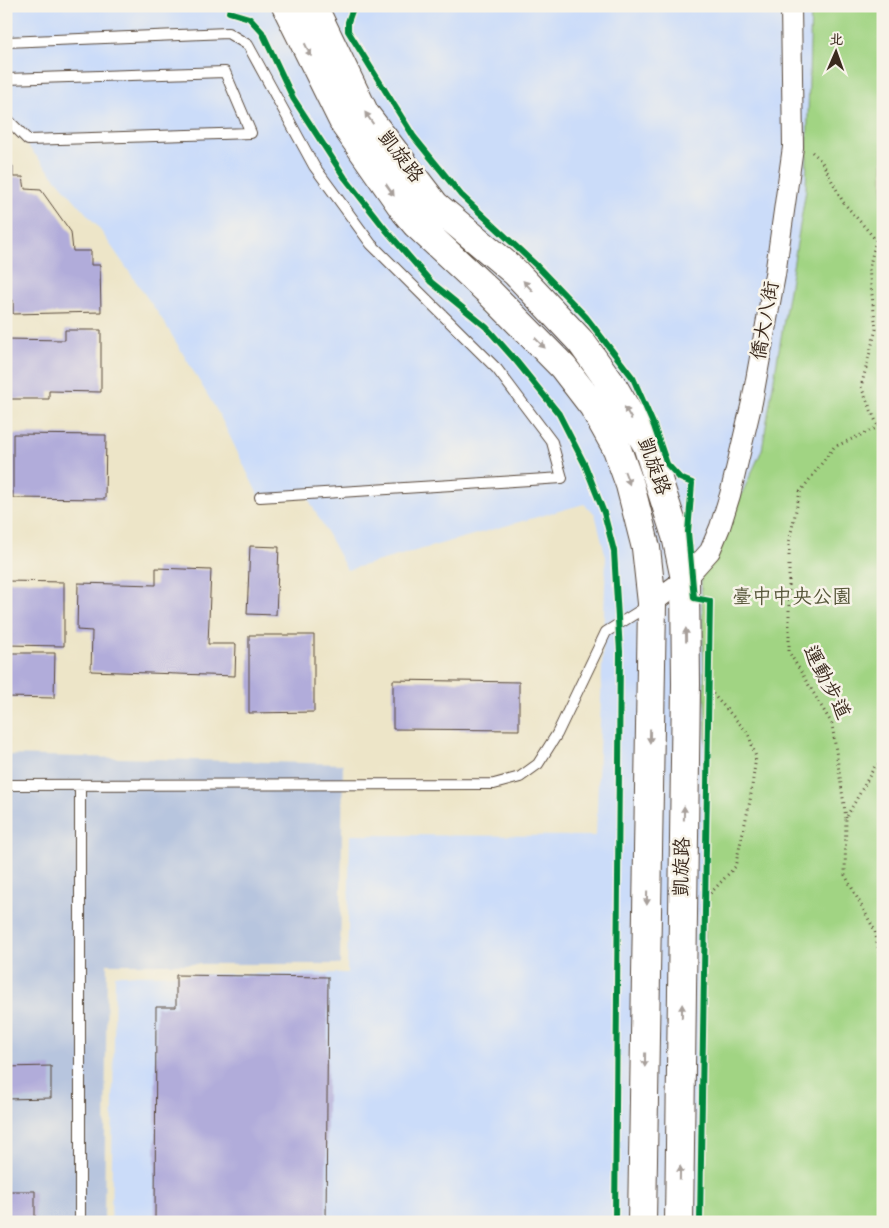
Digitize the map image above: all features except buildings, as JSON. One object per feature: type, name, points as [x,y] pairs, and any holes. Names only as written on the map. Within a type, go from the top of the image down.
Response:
[{"type":"street","name":"凱旋路","points":[[286,6],[345,125],[405,211],[416,224],[564,366],[593,406],[616,449],[630,486],[646,548],[652,604],[642,1222]]},
{"type":"street","name":"凱旋路","points":[[313,6],[365,114],[435,205],[515,272],[581,342],[614,388],[647,445],[676,536],[685,579],[686,684],[679,1222]]},
{"type":"street","name":"僑大八街","points":[[652,604],[685,579],[710,551],[730,496],[762,355],[792,147],[792,6]]},
{"type":"lane","points":[[6,42],[228,33],[248,45],[314,166],[371,244],[497,369],[552,442],[562,478],[260,497]]},
{"type":"lane","points":[[6,79],[225,72],[251,133],[28,140],[6,118]]},
{"type":"lane","points":[[6,785],[494,784],[520,777],[538,764],[557,734],[606,632],[652,604]]},
{"type":"lane","points":[[80,786],[80,1222]]},
{"type":"path","points":[[811,151],[821,160],[843,202],[876,240],[868,269],[876,329],[861,387],[883,438]]},
{"type":"path","points":[[708,689],[708,698]]},
{"type":"path","points":[[705,899],[735,867],[750,801],[756,757],[748,733],[708,689]]},
{"type":"path","points":[[846,818],[875,766],[883,762]]},
{"type":"path","points":[[705,889],[705,909]]},
{"type":"shaded area","points":[[6,6],[883,6],[883,1222],[111,1222],[115,975],[347,973],[350,835],[596,836],[606,557],[595,514],[584,504],[347,570],[307,496],[260,499],[220,416],[164,322],[98,227],[25,143],[6,125]]},
{"type":"shaded area","points":[[6,755],[343,764],[340,964],[107,964],[104,1222],[6,1222]]},
{"type":"green space","name":"臺中中央公園","points":[[811,6],[883,6],[883,1222],[701,1222],[707,772],[701,574],[714,554],[762,450],[806,190]]},
{"type":"cycle path","points":[[353,8],[348,22],[348,31],[414,137],[461,195],[537,266],[586,317],[633,378],[654,426],[667,464],[680,478],[692,483],[688,532],[694,598],[710,601],[700,1222]]},
{"type":"cycle path","points":[[229,12],[249,18],[262,32],[293,98],[345,178],[386,230],[431,282],[486,327],[559,414],[585,465],[604,513],[614,551],[620,652],[615,1222]]}]
